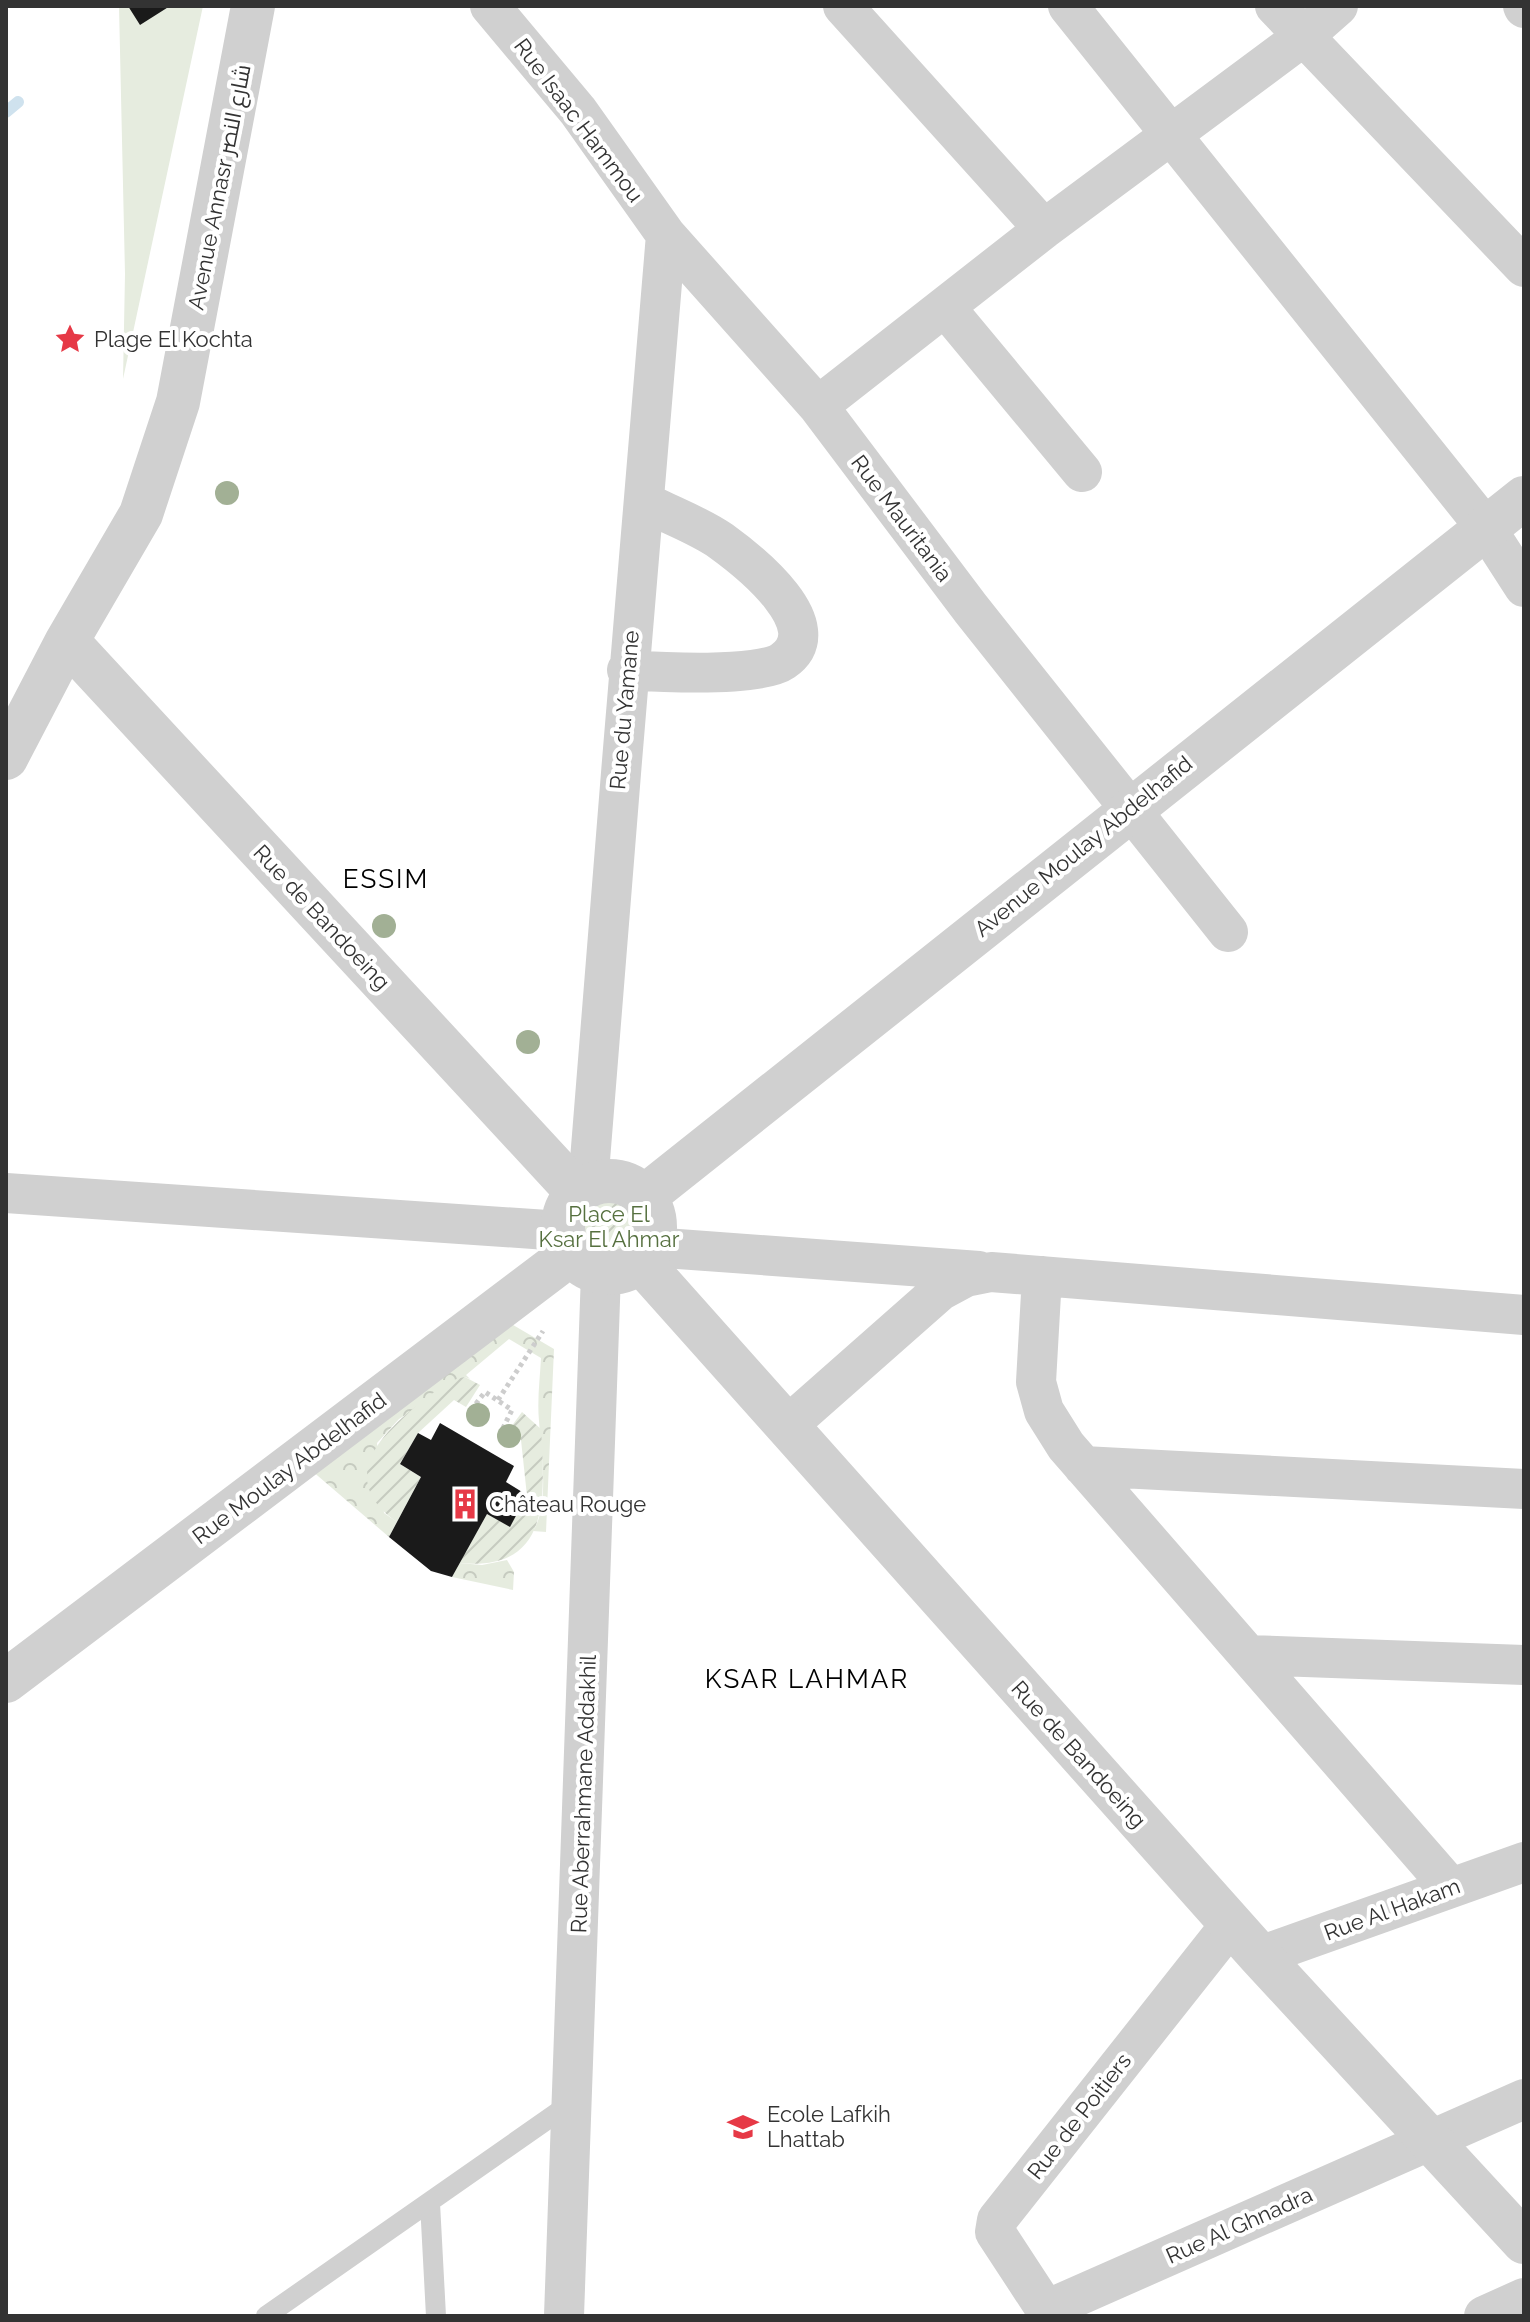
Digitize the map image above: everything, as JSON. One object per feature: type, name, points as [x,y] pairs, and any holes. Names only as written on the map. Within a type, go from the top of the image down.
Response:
[{"type":"street","name":"Avenue Annasr شارع النصر","points":[[6,758],[67,641],[141,514],[178,402],[253,6]]},
{"type":"street","name":"Rue Isaac Hammou","points":[[490,6],[578,111],[666,235]]},
{"type":"street","points":[[843,6],[1044,229]]},
{"type":"street","points":[[1068,6],[1486,528],[1524,587]]},
{"type":"street","points":[[1275,6],[1524,267]]},
{"type":"street","points":[[818,406],[1044,229],[1304,36],[1338,6]]},
{"type":"street","name":"Rue Mauritania","points":[[666,235],[818,406],[971,609],[1228,932]]},
{"type":"street","name":"Rue du Yamane","points":[[599,1235],[627,670],[645,502],[666,235]]},
{"type":"street","points":[[945,307],[1082,472]]},
{"type":"street","name":"Avenue Moulay Abdelhafid","points":[[644,1197],[1131,807],[1524,498]]},
{"type":"street","points":[[627,670],[679,674],[757,668],[781,663],[792,652],[801,635],[797,617],[779,593],[720,540],[645,502]]},
{"type":"street","name":"Rue de Bandoeing","points":[[67,641],[599,1235],[787,1426],[1231,1924],[1524,2242]]},
{"type":"street","points":[[618,1181],[644,1197],[653,1212],[655,1230],[599,1235],[618,1181]]},
{"type":"street","points":[[6,1193],[599,1235],[991,1272],[1524,1315]]},
{"type":"street","name":"Rue Moulay Abdelhafid","points":[[6,1681],[599,1235]]},
{"type":"street","name":"Rue Aberrahmane Addakhil","points":[[564,2316],[599,1235]]},
{"type":"street","points":[[787,1426],[940,1291],[966,1277],[991,1272]]},
{"type":"street","points":[[1042,1276],[1036,1382],[1044,1411],[1083,1466],[1451,1888]]},
{"type":"street","points":[[1083,1466],[1524,1489]]},
{"type":"street","points":[[1248,1655],[1524,1665]]},
{"type":"street","name":"Rue Al Hakam","points":[[1260,1956],[1524,1862]]},
{"type":"street","name":"Rue de Poitiers","points":[[1048,2313],[995,2232],[997,2220],[1231,1924]]},
{"type":"street","name":"Rue Al Ghnadra","points":[[1048,2313],[1524,2099]]},
{"type":"street","points":[[1484,2316],[1524,2298]]},
{"type":"lane","points":[[266,2316],[572,2102]]},
{"type":"lane","points":[[430,2203],[436,2316]]},
{"type":"path","points":[[498,1400],[507,1385]]},
{"type":"path","points":[[471,1410],[483,1392],[498,1400],[512,1410],[503,1428]]},
{"type":"green space","points":[[119,6],[203,6],[123,379],[125,274]]},
{"type":"green space","name":"Place El Ksar El Ahmar","points":[[603,1187],[621,1191],[634,1200],[643,1213],[648,1230],[621,1265],[586,1256],[571,1222],[575,1210]]},
{"type":"green space","points":[[508,1322],[554,1349],[546,1532],[533,1531],[543,1492],[538,1405],[541,1358],[509,1339],[466,1375],[470,1379],[465,1377],[399,1419],[377,1443],[384,1513],[397,1522],[389,1537],[311,1470]]},
{"type":"green space","points":[[465,1377],[480,1385],[466,1407],[454,1400],[418,1433],[400,1464],[421,1477],[397,1522],[379,1506],[369,1490],[367,1474],[371,1458],[380,1442],[407,1414],[442,1386]]},
{"type":"green space","points":[[522,1412],[541,1429],[543,1480],[536,1525],[526,1543],[511,1556],[489,1563],[459,1563],[487,1514],[510,1526],[527,1496],[521,1440],[508,1431]]},
{"type":"green space","points":[[507,1560],[514,1572],[513,1590],[452,1577],[459,1563],[482,1565]]},
{"type":"building","points":[[128,6],[170,6],[140,25]]},
{"type":"building","name":"Château Rouge","points":[[440,1423],[514,1466],[506,1482],[527,1495],[510,1527],[487,1514],[452,1577],[431,1571],[389,1537],[421,1477],[400,1464],[418,1433],[431,1440]]},
{"type":"waterway","points":[[6,112],[18,102]]},
{"type":"place","name":"Plage El Kochta","points":[[70,339]]},
{"type":"place","name":"Château Rouge","points":[[465,1504]]},
{"type":"place","name":"Ecole Lafkih Lhattab","points":[[743,2127]]},
{"type":"district","name":"ESSIM","points":[[386,879]]},
{"type":"district","name":"KSAR LAHMAR","points":[[807,1679]]}]
